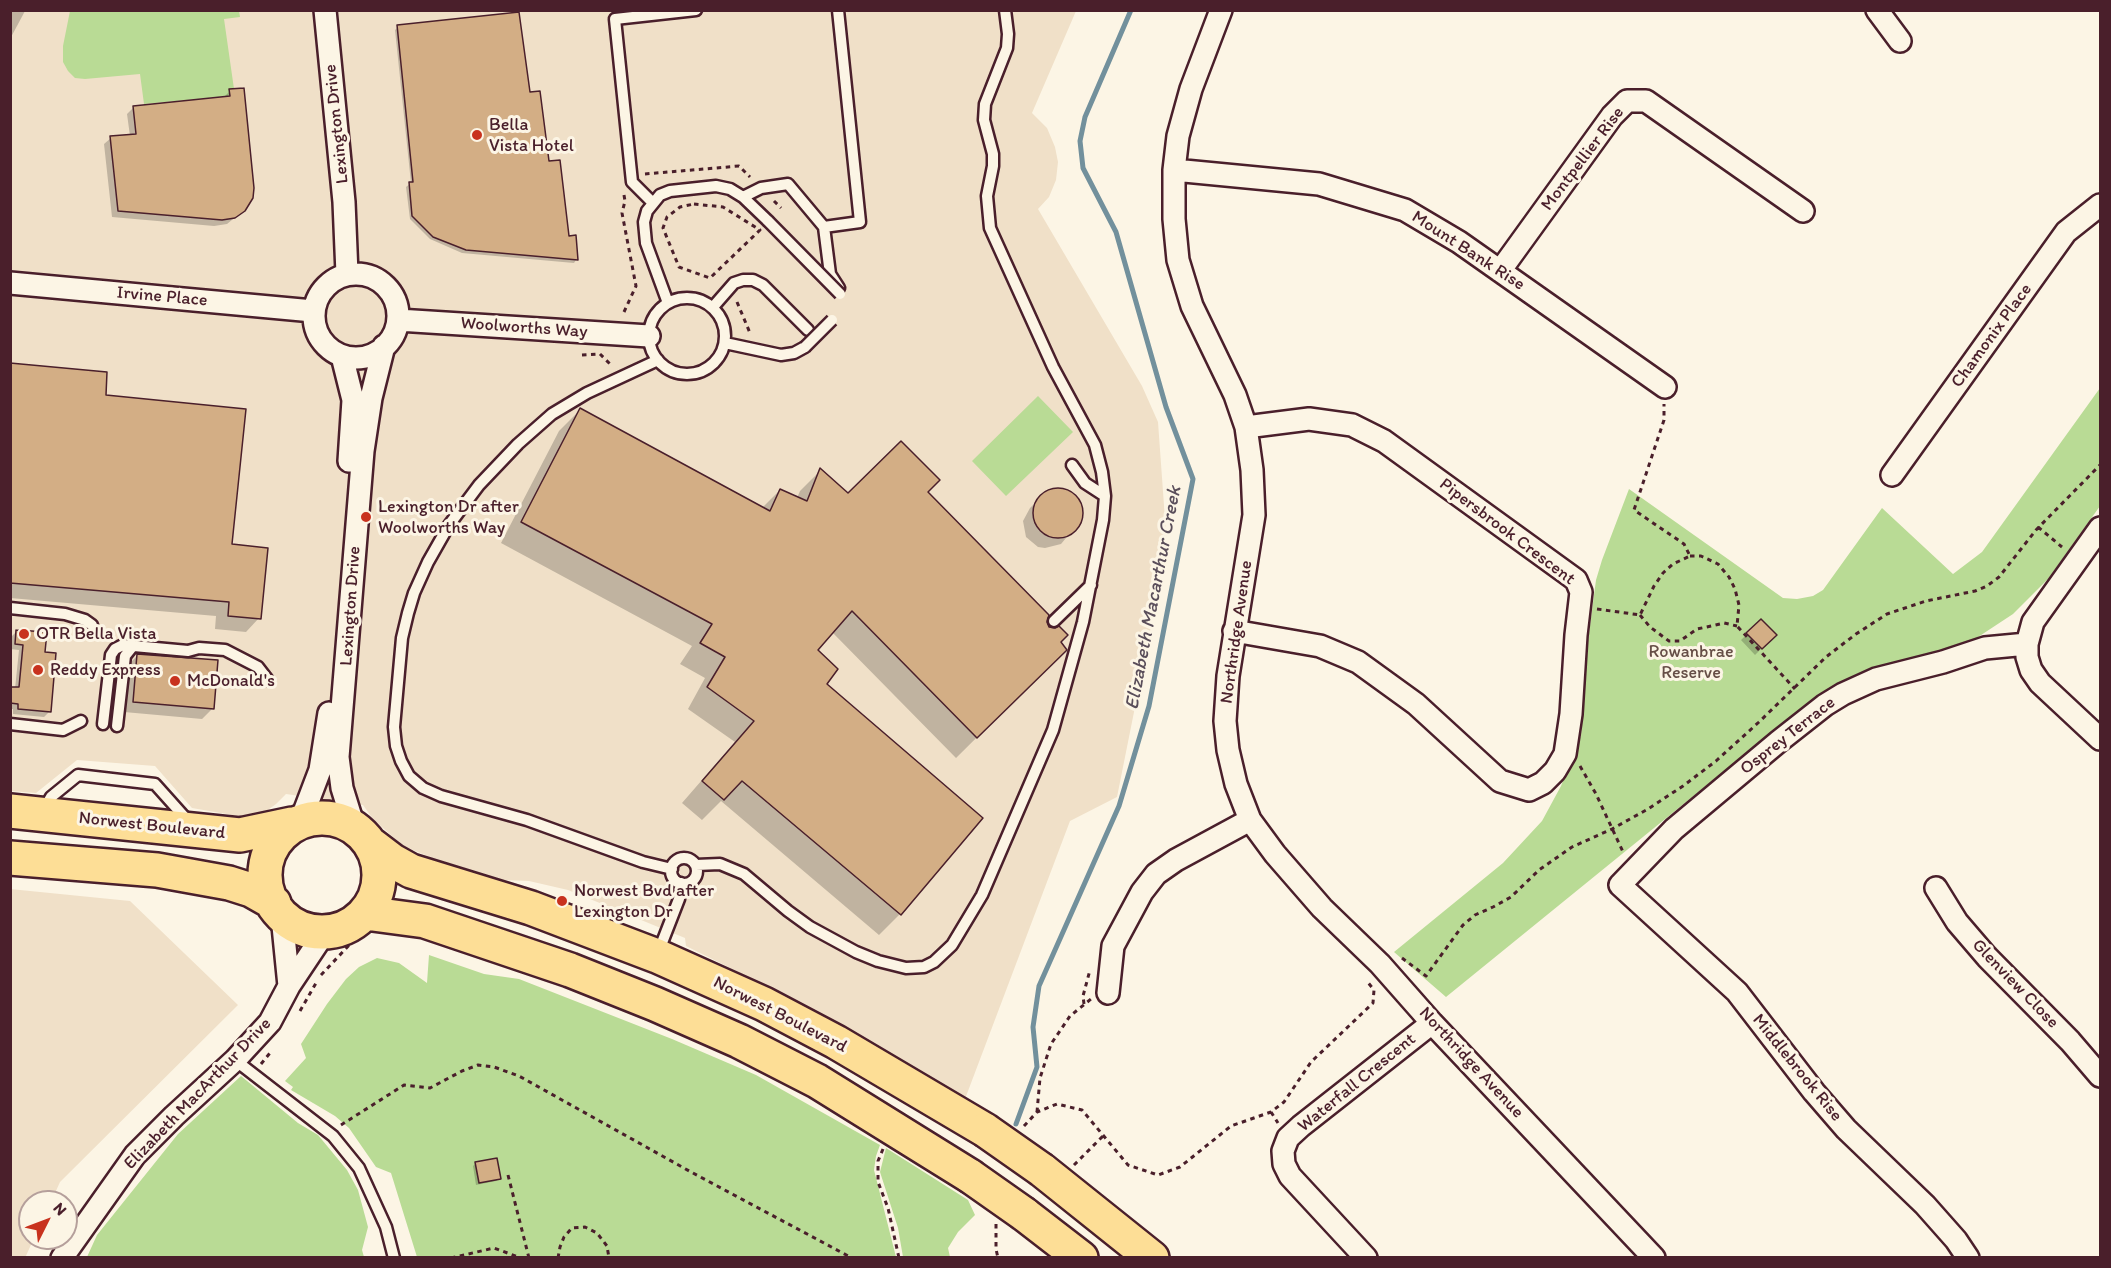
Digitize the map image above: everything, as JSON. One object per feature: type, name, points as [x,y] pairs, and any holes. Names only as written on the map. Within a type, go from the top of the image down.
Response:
[{"type":"main road","points":[[26,812],[41,824],[45,834],[53,840],[139,851],[157,870]]},
{"type":"main road","name":"Norwest Boulevard","points":[[26,812],[240,835],[296,822]]},
{"type":"main road","points":[[278,910],[266,890],[264,866],[271,847],[296,822],[328,819],[348,825],[364,838],[380,867],[380,883],[364,925]]},
{"type":"main road","name":"Norwest Boulevard","points":[[364,838],[393,861],[411,871],[531,908],[657,956],[764,1004],[836,1042],[985,1130],[1050,1175],[1152,1257]]},
{"type":"main road","points":[[10,858],[157,870],[229,883],[251,890],[295,924],[311,930],[326,932],[345,928],[357,922],[364,925],[424,921],[570,970],[656,1004],[739,1041],[817,1081],[970,1176],[1010,1214],[1081,1257]]},
{"type":"street","name":"Lexington Drive","points":[[325,10],[345,202],[347,274]]},
{"type":"street","name":"Northridge Avenue","points":[[1221,10],[1191,89],[1178,136],[1174,170],[1174,219],[1178,260],[1192,306],[1235,395],[1246,427],[1252,470],[1254,515],[1234,632],[1225,721],[1228,750],[1236,784],[1250,820],[1275,854],[1322,908],[1380,964],[1432,1023],[1654,1257]]},
{"type":"street","points":[[1877,10],[1900,40]]},
{"type":"street","name":"Montpellier Rise","points":[[1500,272],[1612,116],[1628,101],[1646,101],[1803,211]]},
{"type":"street","name":"Mount Bank Rise","points":[[1174,170],[1319,184],[1405,210],[1459,242],[1665,387]]},
{"type":"street","name":"Chamonix Place","points":[[1892,475],[2067,232],[2100,205]]},
{"type":"street","points":[[347,274],[363,274],[381,282],[395,298],[399,320],[392,339],[378,352],[369,357],[342,356],[327,348],[317,334],[313,312],[322,290],[333,280],[347,274]]},
{"type":"street","name":"Irvine Place","points":[[10,283],[313,312]]},
{"type":"street","name":"Woolworths Way","points":[[399,320],[649,336]]},
{"type":"street","name":"Lexington Drive","points":[[364,838],[342,788],[338,757],[363,451],[371,398],[384,346]]},
{"type":"street","name":"Lexington Drive","points":[[296,822],[317,778],[328,724],[353,400],[342,356]]},
{"type":"street","name":"Pipersbrook Crescent","points":[[1234,632],[1320,646],[1358,662],[1416,704],[1500,781],[1529,790],[1543,783],[1556,771],[1565,754],[1571,714],[1581,592],[1576,580],[1384,441],[1352,425],[1309,419],[1246,427]]},
{"type":"street","points":[[2100,528],[2033,622],[2027,644],[2027,657],[2031,670],[2040,683],[2100,739]]},
{"type":"street","name":"Osprey Terrace","points":[[1626,879],[1674,829],[1825,705],[1843,694],[1876,679],[1943,662],[1986,648],[2027,644]]},
{"type":"street","points":[[1108,993],[1113,946],[1142,892],[1156,874],[1176,860],[1250,820]]},
{"type":"street","name":"Middlebrook Rise","points":[[1626,879],[1737,992],[1814,1092],[1846,1129],[1925,1205],[1968,1257]]},
{"type":"street","name":"Glenview Close","points":[[1936,888],[1957,922],[2070,1041],[2100,1076]]},
{"type":"street","points":[[278,910],[289,986]]},
{"type":"street","name":"Elizabeth MacArthur Drive","points":[[62,1257],[135,1155],[235,1060],[270,1022],[289,986],[326,932]]},
{"type":"street","name":"Waterfall Crescent","points":[[1366,1257],[1290,1176],[1284,1164],[1283,1151],[1288,1138],[1301,1126],[1432,1023]]},
{"type":"lane","points":[[652,202],[632,182],[615,19],[696,10]]},
{"type":"lane","points":[[824,227],[860,222],[838,10]]},
{"type":"lane","points":[[696,865],[720,864],[744,874],[810,927],[878,961],[914,969],[934,962],[952,945],[982,895],[1053,730],[1091,584],[1105,496],[1095,445],[1053,366],[990,228],[987,196],[993,154],[984,120],[985,104],[1007,48],[1005,10]]},
{"type":"lane","points":[[668,303],[646,243],[644,222],[652,202],[660,195],[670,191],[717,186],[730,189],[743,197],[841,293],[830,274],[824,227],[788,184],[761,188],[743,197]]},
{"type":"lane","points":[[713,307],[734,283],[753,280],[763,285],[808,330]]},
{"type":"lane","points":[[691,299],[713,307],[723,326],[725,343],[714,363],[704,370],[692,374],[679,373],[667,368],[653,353],[649,336],[654,317],[668,303],[691,299]]},
{"type":"lane","points":[[725,343],[781,355],[794,354],[805,347],[832,320]]},
{"type":"lane","points":[[658,360],[587,393],[552,414],[518,444],[480,485],[449,525],[428,562],[408,613],[402,638],[394,727],[396,746],[401,761],[409,776],[423,788],[441,796],[527,820],[643,862],[672,869]]},
{"type":"lane","points":[[1072,465],[1085,483],[1105,496]]},
{"type":"lane","points":[[1054,621],[1091,584]]},
{"type":"lane","points":[[10,608],[65,614],[92,625]]},
{"type":"lane","points":[[117,726],[125,656],[133,646]]},
{"type":"lane","points":[[103,724],[111,655],[118,647],[133,646],[188,651],[199,648],[225,650],[258,667],[268,680]]},
{"type":"lane","points":[[10,724],[63,730],[81,721]]},
{"type":"lane","points":[[681,858],[690,859],[696,865],[696,877],[690,883],[681,883],[674,879],[672,869],[674,862],[681,858]]},
{"type":"lane","points":[[657,956],[679,899],[681,883]]},
{"type":"lane","points":[[235,1060],[330,1134],[359,1168],[386,1227],[394,1257]]},
{"type":"path","points":[[623,191],[626,201],[622,213],[636,286],[624,312]]},
{"type":"path","points":[[694,204],[723,207],[760,230],[710,278],[680,267],[663,228],[667,217],[680,207],[694,204]]},
{"type":"path","points":[[737,302],[750,333]]},
{"type":"path","points":[[600,354],[611,365]]},
{"type":"path","points":[[1665,387],[1664,420],[1634,510],[1684,544],[1690,556]]},
{"type":"path","points":[[1399,957],[1425,976],[1463,925],[1475,915],[1511,897],[1539,870],[1572,847],[1612,830],[1691,780],[1716,761],[1795,689],[1826,657],[1856,634],[1887,614],[1926,601],[1975,591],[1987,586],[1999,577],[2038,527],[2100,465]]},
{"type":"path","points":[[2038,527],[2078,560]]},
{"type":"path","points":[[1640,615],[1653,586],[1663,573],[1673,564],[1690,556],[1701,556],[1718,564],[1730,577],[1738,605],[1737,626]]},
{"type":"path","points":[[1579,608],[1606,609],[1640,615],[1650,627],[1669,641],[1680,641],[1697,629],[1724,623],[1737,626],[1795,689]]},
{"type":"path","points":[[1565,754],[1578,763],[1596,794],[1612,830],[1626,879]]},
{"type":"path","points":[[298,1014],[321,975],[354,940],[364,925]]},
{"type":"path","points":[[1084,1004],[1083,996],[1092,962]]},
{"type":"path","points":[[304,964],[326,969]]},
{"type":"path","points":[[1020,1130],[1037,1112],[1057,1104],[1082,1110],[1128,1165],[1158,1176],[1180,1167],[1231,1126],[1271,1112],[1284,1102],[1311,1062],[1373,1003],[1374,990],[1365,978]]},
{"type":"path","points":[[1037,1112],[1040,1078],[1051,1044],[1070,1016],[1089,999],[1108,993]]},
{"type":"path","points":[[252,1074],[273,1049]]},
{"type":"path","points":[[330,1134],[343,1123],[404,1084],[430,1088],[478,1065],[494,1067],[519,1076],[852,1257]]},
{"type":"path","points":[[1050,1175],[1104,1135]]},
{"type":"path","points":[[887,1139],[878,1161],[878,1182],[888,1208],[898,1257]]},
{"type":"path","points":[[508,1175],[529,1257]]},
{"type":"path","points":[[998,1257],[996,1249],[1010,1214]]},
{"type":"path","points":[[558,1257],[564,1237],[572,1228],[585,1227],[597,1233],[607,1246],[609,1257]]},
{"type":"path","points":[[451,1257],[494,1248],[521,1257]]},
{"type":"shaded area","points":[[10,11],[1076,11],[1032,113],[1047,128],[1058,162],[1056,180],[1049,197],[1038,209],[1142,386],[1158,422],[1167,547],[1117,797],[1070,821],[965,1099],[801,1003],[686,946],[685,938],[568,890],[529,881],[503,880],[435,859],[403,846],[373,819],[363,805],[286,794],[261,815],[238,816],[192,808],[155,766],[77,760],[36,793],[11,791]]},
{"type":"shaded area","points":[[10,889],[130,901],[238,1005],[60,1182],[56,1190],[18,1190],[18,1250],[29,1250],[25,1258],[10,1257]]},
{"type":"green space","points":[[70,11],[239,11],[240,17],[224,19],[234,89],[229,89],[230,96],[144,104],[140,74],[75,78],[63,62],[63,46]]},
{"type":"green space","name":"Rowanbrae Reserve","points":[[2100,388],[2100,506],[2048,579],[2013,614],[1975,639],[1941,651],[1857,674],[1814,698],[1446,997],[1394,952],[1503,863],[1542,821],[1561,786],[1581,735],[1586,656],[1596,580],[1629,489],[1783,598],[1797,599],[1813,596],[1823,590],[1882,508],[1953,574],[1982,552]]},
{"type":"green space","points":[[1038,396],[1073,432],[1006,496],[972,461]]},
{"type":"green space","points":[[429,955],[484,974],[519,979],[672,1039],[756,1075],[880,1145],[874,1170],[896,1257],[417,1257],[391,1173],[376,1167],[349,1128],[335,1116],[291,1090],[293,1087],[285,1081],[306,1058],[301,1044],[327,1004],[346,979],[359,967],[377,958],[399,963],[427,983]]},
{"type":"green space","points":[[241,1076],[298,1123],[318,1135],[347,1170],[358,1190],[368,1227],[362,1250],[364,1257],[87,1257],[97,1235],[178,1134]]},
{"type":"green space","points":[[886,1148],[968,1200],[975,1215],[958,1232],[948,1248],[950,1257],[903,1257],[898,1228],[880,1172]]},
{"type":"building","name":"Bella Vista Hotel","points":[[519,12],[530,92],[540,91],[549,161],[560,160],[569,236],[576,235],[578,260],[466,250],[433,237],[412,216],[409,182],[413,182],[397,25]]},
{"type":"building","points":[[244,88],[254,188],[253,198],[245,211],[235,218],[222,220],[118,211],[110,136],[136,134],[133,106],[230,96],[229,89]]},
{"type":"building","points":[[10,363],[107,372],[106,395],[246,409],[232,544],[268,548],[261,619],[228,616],[229,602],[10,583]]},
{"type":"building","points":[[580,408],[770,511],[780,489],[807,501],[820,468],[848,493],[901,441],[940,480],[928,492],[1049,615],[1047,622],[1049,627],[1059,626],[1068,635],[1061,642],[1067,650],[977,738],[852,611],[818,650],[838,669],[827,684],[983,818],[901,915],[742,781],[724,800],[702,781],[754,721],[707,687],[725,657],[700,643],[712,624],[521,522]]},
{"type":"building","points":[[1053,488],[1063,488],[1076,495],[1083,508],[1083,518],[1076,531],[1063,538],[1053,538],[1044,534],[1037,527],[1033,518],[1033,508],[1037,499],[1044,492]]},
{"type":"building","points":[[1761,619],[1777,635],[1762,649],[1746,633]]},
{"type":"building","name":"Reddy Express","points":[[16,630],[47,632],[45,652],[56,653],[51,712],[18,709],[18,704],[10,703],[10,687],[19,687],[23,645],[15,644]]},
{"type":"building","name":"McDonald's","points":[[137,654],[218,660],[214,709],[133,702]]},
{"type":"building","points":[[497,1158],[501,1179],[479,1183],[475,1162]]},
{"type":"waterway","name":"Elizabeth Macarthur Creek","points":[[1016,1124],[1037,1067],[1033,1027],[1039,986],[1119,806],[1149,706],[1193,479],[1166,407],[1116,232],[1083,168],[1080,141],[1085,117],[1131,10]]},
{"type":"place","name":"Bella Vista Hotel","points":[[477,135]]},
{"type":"place","name":"Lexington Dr after Woolworths Way","points":[[366,517]]},
{"type":"place","name":"OTR Bella Vista","points":[[24,634]]},
{"type":"place","name":"Reddy Express","points":[[38,670]]},
{"type":"place","name":"McDonald's","points":[[175,681]]},
{"type":"place","name":"Norwest Bvd after Lexington Dr","points":[[562,901]]}]
